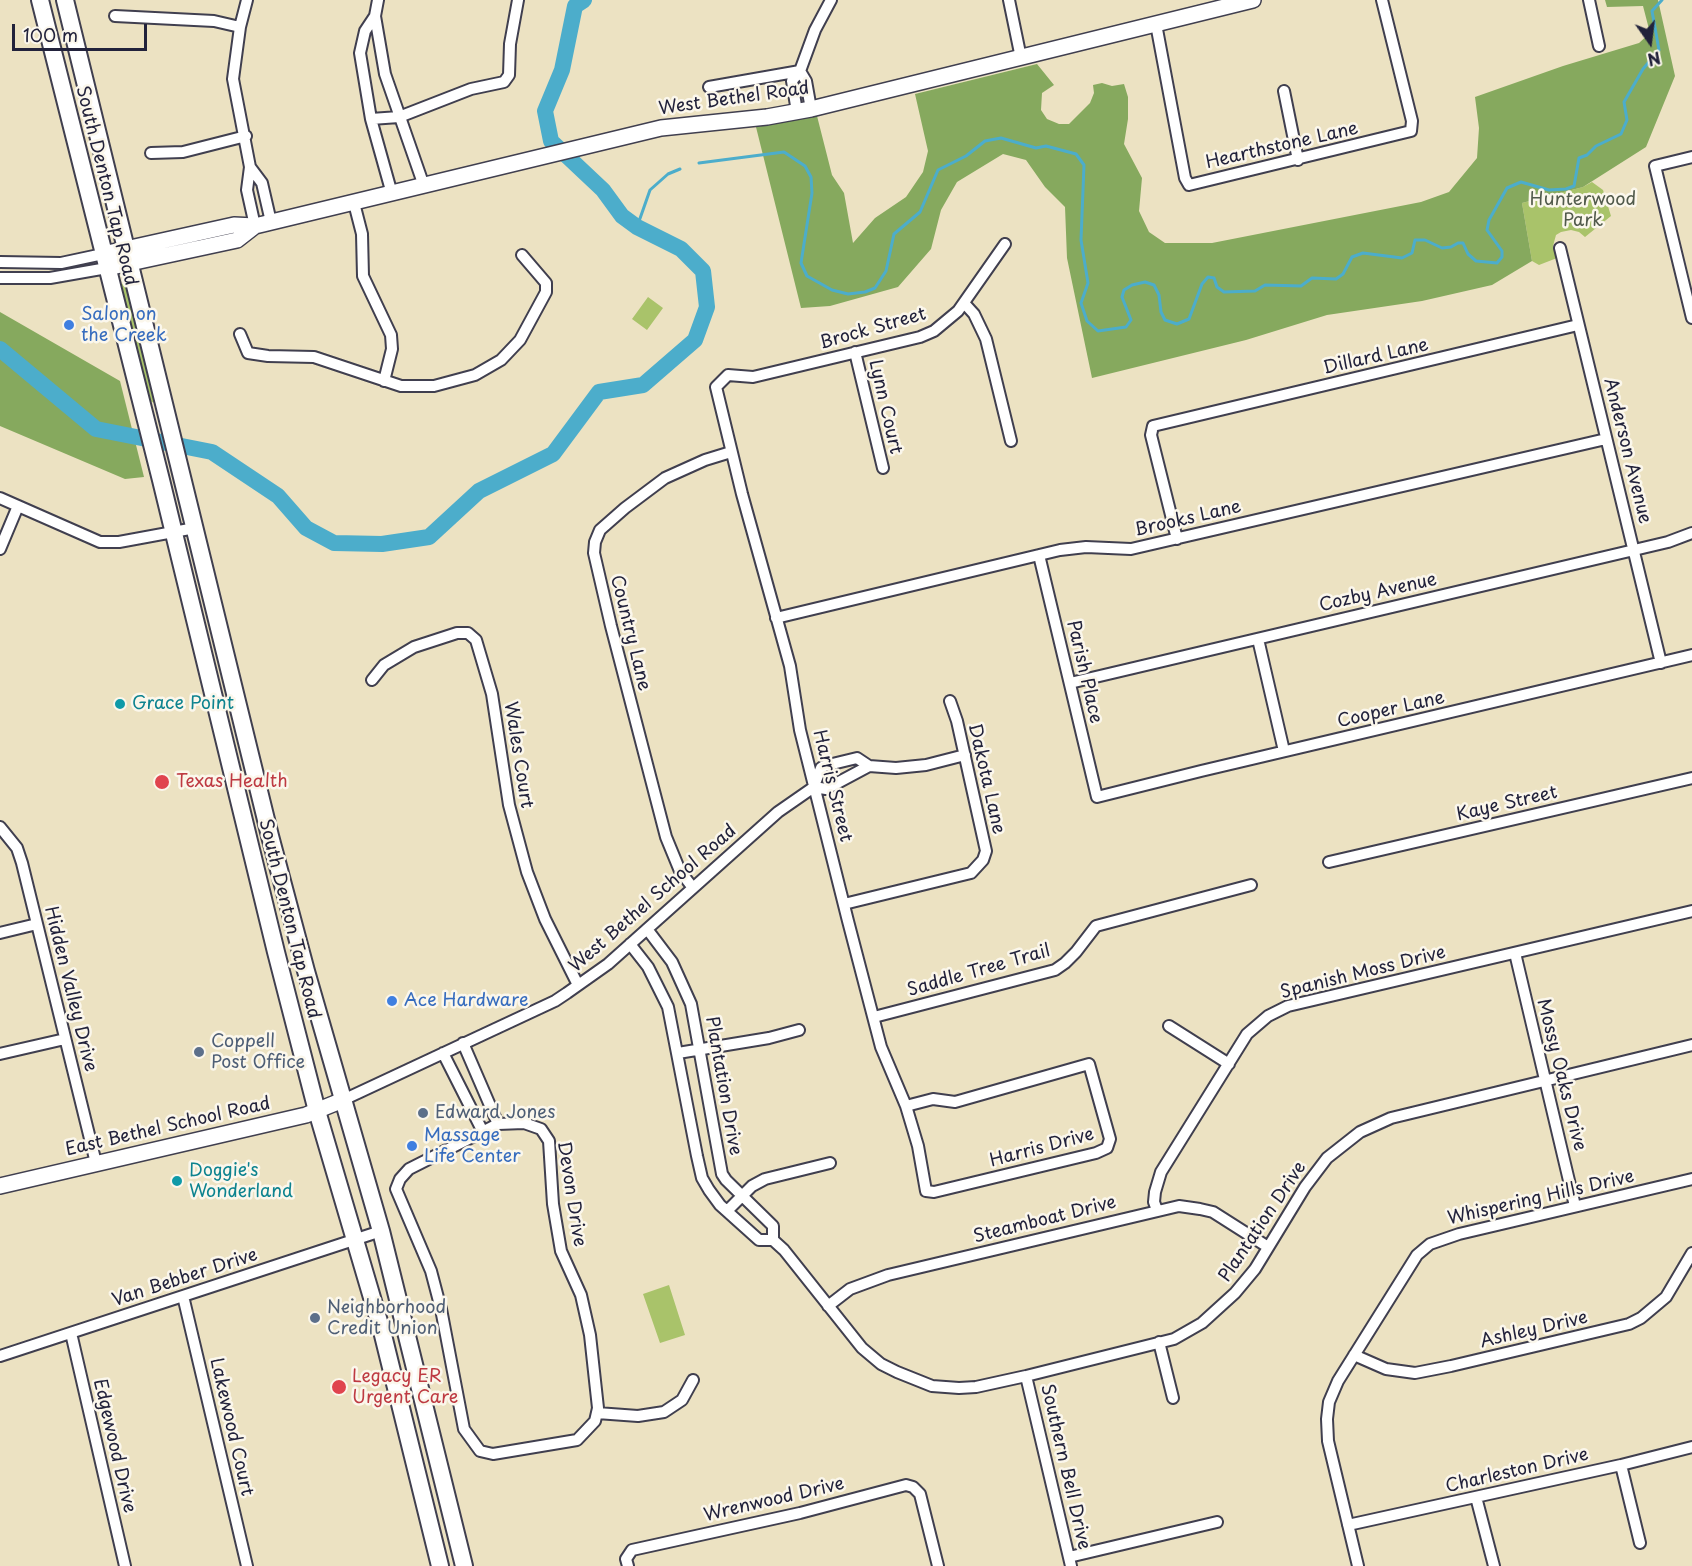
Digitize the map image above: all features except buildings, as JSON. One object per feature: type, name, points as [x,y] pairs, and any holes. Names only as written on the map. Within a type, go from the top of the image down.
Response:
[{"type":"main road","name":"South Denton Tap Road","points":[[40,0],[317,1111],[383,1335],[440,1566]]},
{"type":"main road","name":"South Denton Tap Road","points":[[65,0],[270,834],[306,971],[381,1232],[464,1566]]},
{"type":"main road","name":"West Bethel Road","points":[[105,261],[234,225],[255,226],[661,128],[767,117],[804,110],[1253,0]]},
{"type":"main road","points":[[48,32],[71,26]]},
{"type":"main road","points":[[221,727],[242,721]]},
{"type":"main road","points":[[248,839],[270,834]]},
{"type":"main road","name":"East Bethel School Road","points":[[0,1186],[317,1111],[343,1100]]},
{"type":"main road","points":[[408,1437],[431,1431]]},
{"type":"street","points":[[247,0],[240,27],[233,80],[246,136],[250,167],[247,190],[255,226]]},
{"type":"street","points":[[378,0],[375,16],[385,74],[424,186]]},
{"type":"street","points":[[371,120],[399,117],[471,89],[504,82],[509,75],[510,44],[518,0]]},
{"type":"street","points":[[804,110],[792,81],[800,71],[815,30],[831,0]]},
{"type":"street","points":[[1009,0],[1022,58]]},
{"type":"street","name":"Hearthstone Lane","points":[[1156,24],[1185,178],[1189,185],[1411,131],[1412,121],[1382,0]]},
{"type":"street","points":[[1589,0],[1599,46]]},
{"type":"street","points":[[115,16],[213,21],[240,27]]},
{"type":"street","points":[[375,16],[365,31],[360,53],[371,120],[392,194]]},
{"type":"street","points":[[709,87],[800,71]]},
{"type":"street","points":[[1284,91],[1298,160]]},
{"type":"street","points":[[152,153],[183,152],[246,136]]},
{"type":"street","points":[[1692,157],[1655,166],[1692,318]]},
{"type":"street","points":[[250,167],[262,183],[271,222]]},
{"type":"street","points":[[354,203],[362,234],[363,276],[391,335],[392,349],[384,381]]},
{"type":"street","name":"Brock Street","points":[[716,387],[728,375],[753,377],[920,337],[934,331],[958,311],[1005,244]]},
{"type":"street","name":"Anderson Avenue","points":[[1560,248],[1635,550],[1660,663]]},
{"type":"street","points":[[240,334],[248,353],[314,357],[401,386],[434,386],[475,375],[501,360],[520,340],[546,292],[546,284],[522,255]]},
{"type":"street","points":[[0,262],[105,261]]},
{"type":"street","points":[[0,278],[50,278],[105,261]]},
{"type":"street","points":[[963,303],[974,314],[986,339],[1011,441]]},
{"type":"street","name":"Dillard Lane","points":[[1177,539],[1151,435],[1153,426],[1578,325]]},
{"type":"street","name":"Lynn Court","points":[[855,352],[883,468]]},
{"type":"street","name":"Harris Street","points":[[716,387],[790,666],[800,730],[873,1017],[881,1047],[906,1106],[918,1146],[926,1191]]},
{"type":"street","name":"Brooks Lane","points":[[776,618],[1039,555],[1086,547],[1131,549],[1606,439]]},
{"type":"street","name":"Country Lane","points":[[693,888],[680,871],[666,837],[594,553],[595,542],[600,530],[658,483],[671,474],[732,452]]},
{"type":"street","points":[[0,498],[100,542],[119,542],[195,528]]},
{"type":"street","points":[[0,549],[18,506]]},
{"type":"street","name":"Cozby Avenue","points":[[1070,683],[1635,550],[1692,533]]},
{"type":"street","name":"Parish Place","points":[[1039,555],[1097,797]]},
{"type":"street","name":"Wales Court","points":[[372,680],[384,665],[414,647],[457,633],[468,633],[476,640],[492,694],[508,805],[524,861],[545,919],[578,985]]},
{"type":"street","points":[[1258,639],[1284,751]]},
{"type":"street","name":"Cooper Lane","points":[[1097,797],[1692,655]]},
{"type":"street","name":"Dakota Lane","points":[[844,904],[971,873],[979,867],[986,851],[965,755],[950,701]]},
{"type":"street","points":[[869,766],[826,789],[814,787],[821,768],[856,758],[869,766],[896,768],[926,765],[965,755]]},
{"type":"street","name":"Kaye Street","points":[[1329,862],[1692,778]]},
{"type":"street","name":"West Bethel School Road","points":[[343,1100],[555,1001],[630,944],[778,812],[814,787]]},
{"type":"street","name":"Hidden Valley Drive","points":[[0,827],[17,848],[96,1163]]},
{"type":"street","name":"Saddle Tree Trail","points":[[873,1017],[1055,970],[1077,951],[1096,926],[1251,885]]},
{"type":"street","name":"Spanish Moss Drive","points":[[1158,1210],[1154,1202],[1161,1172],[1247,1034],[1268,1016],[1288,1006],[1692,911]]},
{"type":"street","points":[[0,933],[37,924]]},
{"type":"street","name":"Plantation Drive","points":[[647,929],[672,962],[693,1010],[722,1174],[773,1226],[773,1240],[790,1257],[862,1348],[881,1364],[917,1382],[932,1386],[976,1387],[1026,1376],[1174,1339],[1202,1323],[1235,1293],[1255,1269],[1305,1187],[1327,1158],[1360,1132],[1391,1118],[1692,1045]]},
{"type":"street","name":"Plantation Drive","points":[[630,944],[648,966],[668,1006],[702,1178],[714,1198],[759,1240],[773,1240]]},
{"type":"street","name":"Mossy Oaks Drive","points":[[1515,953],[1575,1206]]},
{"type":"street","points":[[1169,1026],[1229,1064]]},
{"type":"street","points":[[678,1053],[799,1030]]},
{"type":"street","points":[[0,1054],[66,1039]]},
{"type":"street","points":[[463,1043],[498,1124],[409,1169],[400,1179],[396,1189],[432,1271],[459,1409],[464,1429],[471,1442],[480,1451],[493,1454],[577,1440],[596,1417],[638,1416],[664,1412],[682,1400],[693,1380]]},
{"type":"street","points":[[443,1053],[483,1132]]},
{"type":"street","name":"Harris Drive","points":[[906,1106],[933,1099],[956,1102],[1089,1064],[1110,1139],[1107,1148],[1096,1153],[934,1192],[926,1191]]},
{"type":"street","name":"Devon Drive","points":[[498,1124],[524,1123],[541,1129],[549,1141],[553,1204],[561,1251],[581,1295],[590,1335],[598,1408],[596,1417]]},
{"type":"street","points":[[727,1211],[741,1195],[765,1179],[830,1163]]},
{"type":"street","name":"Whispering Hills Drive","points":[[1358,1566],[1331,1456],[1327,1419],[1329,1402],[1338,1381],[1417,1256],[1430,1244],[1459,1234],[1692,1179]]},
{"type":"street","name":"Steamboat Drive","points":[[828,1306],[850,1289],[888,1275],[1158,1210],[1189,1207],[1213,1212],[1268,1247]]},
{"type":"street","name":"Van Bebber Drive","points":[[0,1356],[381,1232]]},
{"type":"street","name":"Ashley Drive","points":[[1354,1355],[1386,1369],[1415,1373],[1629,1324],[1641,1318],[1666,1297],[1692,1253]]},
{"type":"street","name":"Lakewood Court","points":[[183,1296],[247,1566]]},
{"type":"street","name":"Edgewood Drive","points":[[71,1334],[124,1566]]},
{"type":"street","points":[[1159,1342],[1173,1398]]},
{"type":"street","name":"Southern Bell Drive","points":[[1026,1376],[1070,1561]]},
{"type":"street","name":"Charleston Drive","points":[[1348,1525],[1621,1465],[1692,1447]]},
{"type":"street","points":[[1621,1465],[1640,1543]]},
{"type":"street","name":"Wrenwood Drive","points":[[628,1566],[626,1559],[632,1550],[800,1512],[906,1485],[913,1487],[920,1494],[938,1566]]},
{"type":"street","points":[[1476,1497],[1494,1566]]},
{"type":"street","points":[[1070,1561],[1217,1522]]},
{"type":"green space","points":[[1605,0],[1658,0],[1675,76],[1646,147],[1583,187],[1522,203],[1532,261],[1492,285],[1422,301],[1327,315],[1246,340],[1092,378],[1067,258],[1065,207],[1045,187],[1026,160],[1003,154],[957,182],[941,210],[931,249],[898,287],[830,306],[801,308],[756,127],[817,116],[832,175],[844,193],[853,243],[875,218],[906,197],[923,172],[928,151],[915,94],[1037,64],[1054,85],[1042,93],[1041,110],[1047,119],[1059,124],[1069,124],[1090,103],[1094,93],[1093,85],[1124,84],[1128,97],[1128,119],[1124,144],[1142,178],[1139,211],[1149,232],[1165,243],[1212,243],[1421,202],[1449,192],[1477,158],[1479,128],[1475,97],[1563,66],[1639,43],[1650,33],[1643,6],[1607,7]]},
{"type":"green space","name":"Hunterwood Park","points":[[1592,182],[1603,190],[1611,216],[1585,237],[1571,230],[1561,232],[1556,235],[1553,246],[1557,258],[1539,265],[1532,261],[1522,203],[1583,187]]},
{"type":"green space","points":[[126,283],[159,405],[150,401],[120,285]]},
{"type":"green space","points":[[648,297],[663,308],[647,330],[632,319]]},
{"type":"green space","points":[[0,312],[120,381],[144,477],[125,479],[0,426]]},
{"type":"green space","points":[[669,1285],[685,1335],[660,1343],[643,1294]]},
{"type":"waterway","points":[[0,349],[96,429],[212,452],[278,496],[306,528],[334,543],[382,544],[429,537],[479,491],[553,454],[599,392],[643,385],[695,340],[707,307],[703,271],[681,249],[637,227],[622,216],[603,190],[551,141],[545,111],[562,70],[575,6],[584,0]]},
{"type":"waterway","points":[[699,163],[784,152],[805,166],[811,177],[812,193],[801,263],[807,276],[832,290],[848,294],[875,288],[886,271],[894,234],[920,212],[938,170],[966,156],[985,141],[1001,138],[1036,148],[1046,146],[1076,154],[1084,165],[1081,240],[1088,283],[1081,303],[1087,321],[1098,331],[1126,327],[1131,320],[1122,297],[1124,290],[1132,285],[1145,282],[1154,285],[1165,320],[1177,324],[1189,319],[1202,284],[1208,277],[1214,278],[1217,287],[1224,292],[1255,291],[1265,285],[1301,286],[1312,278],[1336,279],[1343,274],[1352,257],[1363,253],[1402,258],[1412,253],[1415,240],[1425,240],[1442,248],[1463,243],[1468,254],[1476,261],[1497,263],[1502,257],[1502,251],[1487,230],[1489,220],[1507,188],[1521,182],[1549,190],[1574,186],[1579,158],[1587,155],[1596,146],[1621,134],[1627,120],[1624,102],[1643,69],[1659,50],[1652,11],[1662,0]]},
{"type":"waterway","points":[[637,227],[650,190],[668,174],[680,169]]},
{"type":"place","name":"Salon on the Creek","points":[[69,325]]},
{"type":"place","name":"Grace Point","points":[[120,704]]},
{"type":"place","name":"Texas Health","points":[[162,782]]},
{"type":"place","name":"Ace Hardware","points":[[392,1001]]},
{"type":"place","name":"Coppell Post Office","points":[[199,1052]]},
{"type":"place","name":"Edward Jones","points":[[423,1113]]},
{"type":"place","name":"Massage Life Center","points":[[412,1146]]},
{"type":"place","name":"Doggie's Wonderland","points":[[177,1181]]},
{"type":"place","name":"Neighborhood Credit Union","points":[[315,1318]]},
{"type":"place","name":"Legacy ER Urgent Care","points":[[339,1387]]}]
